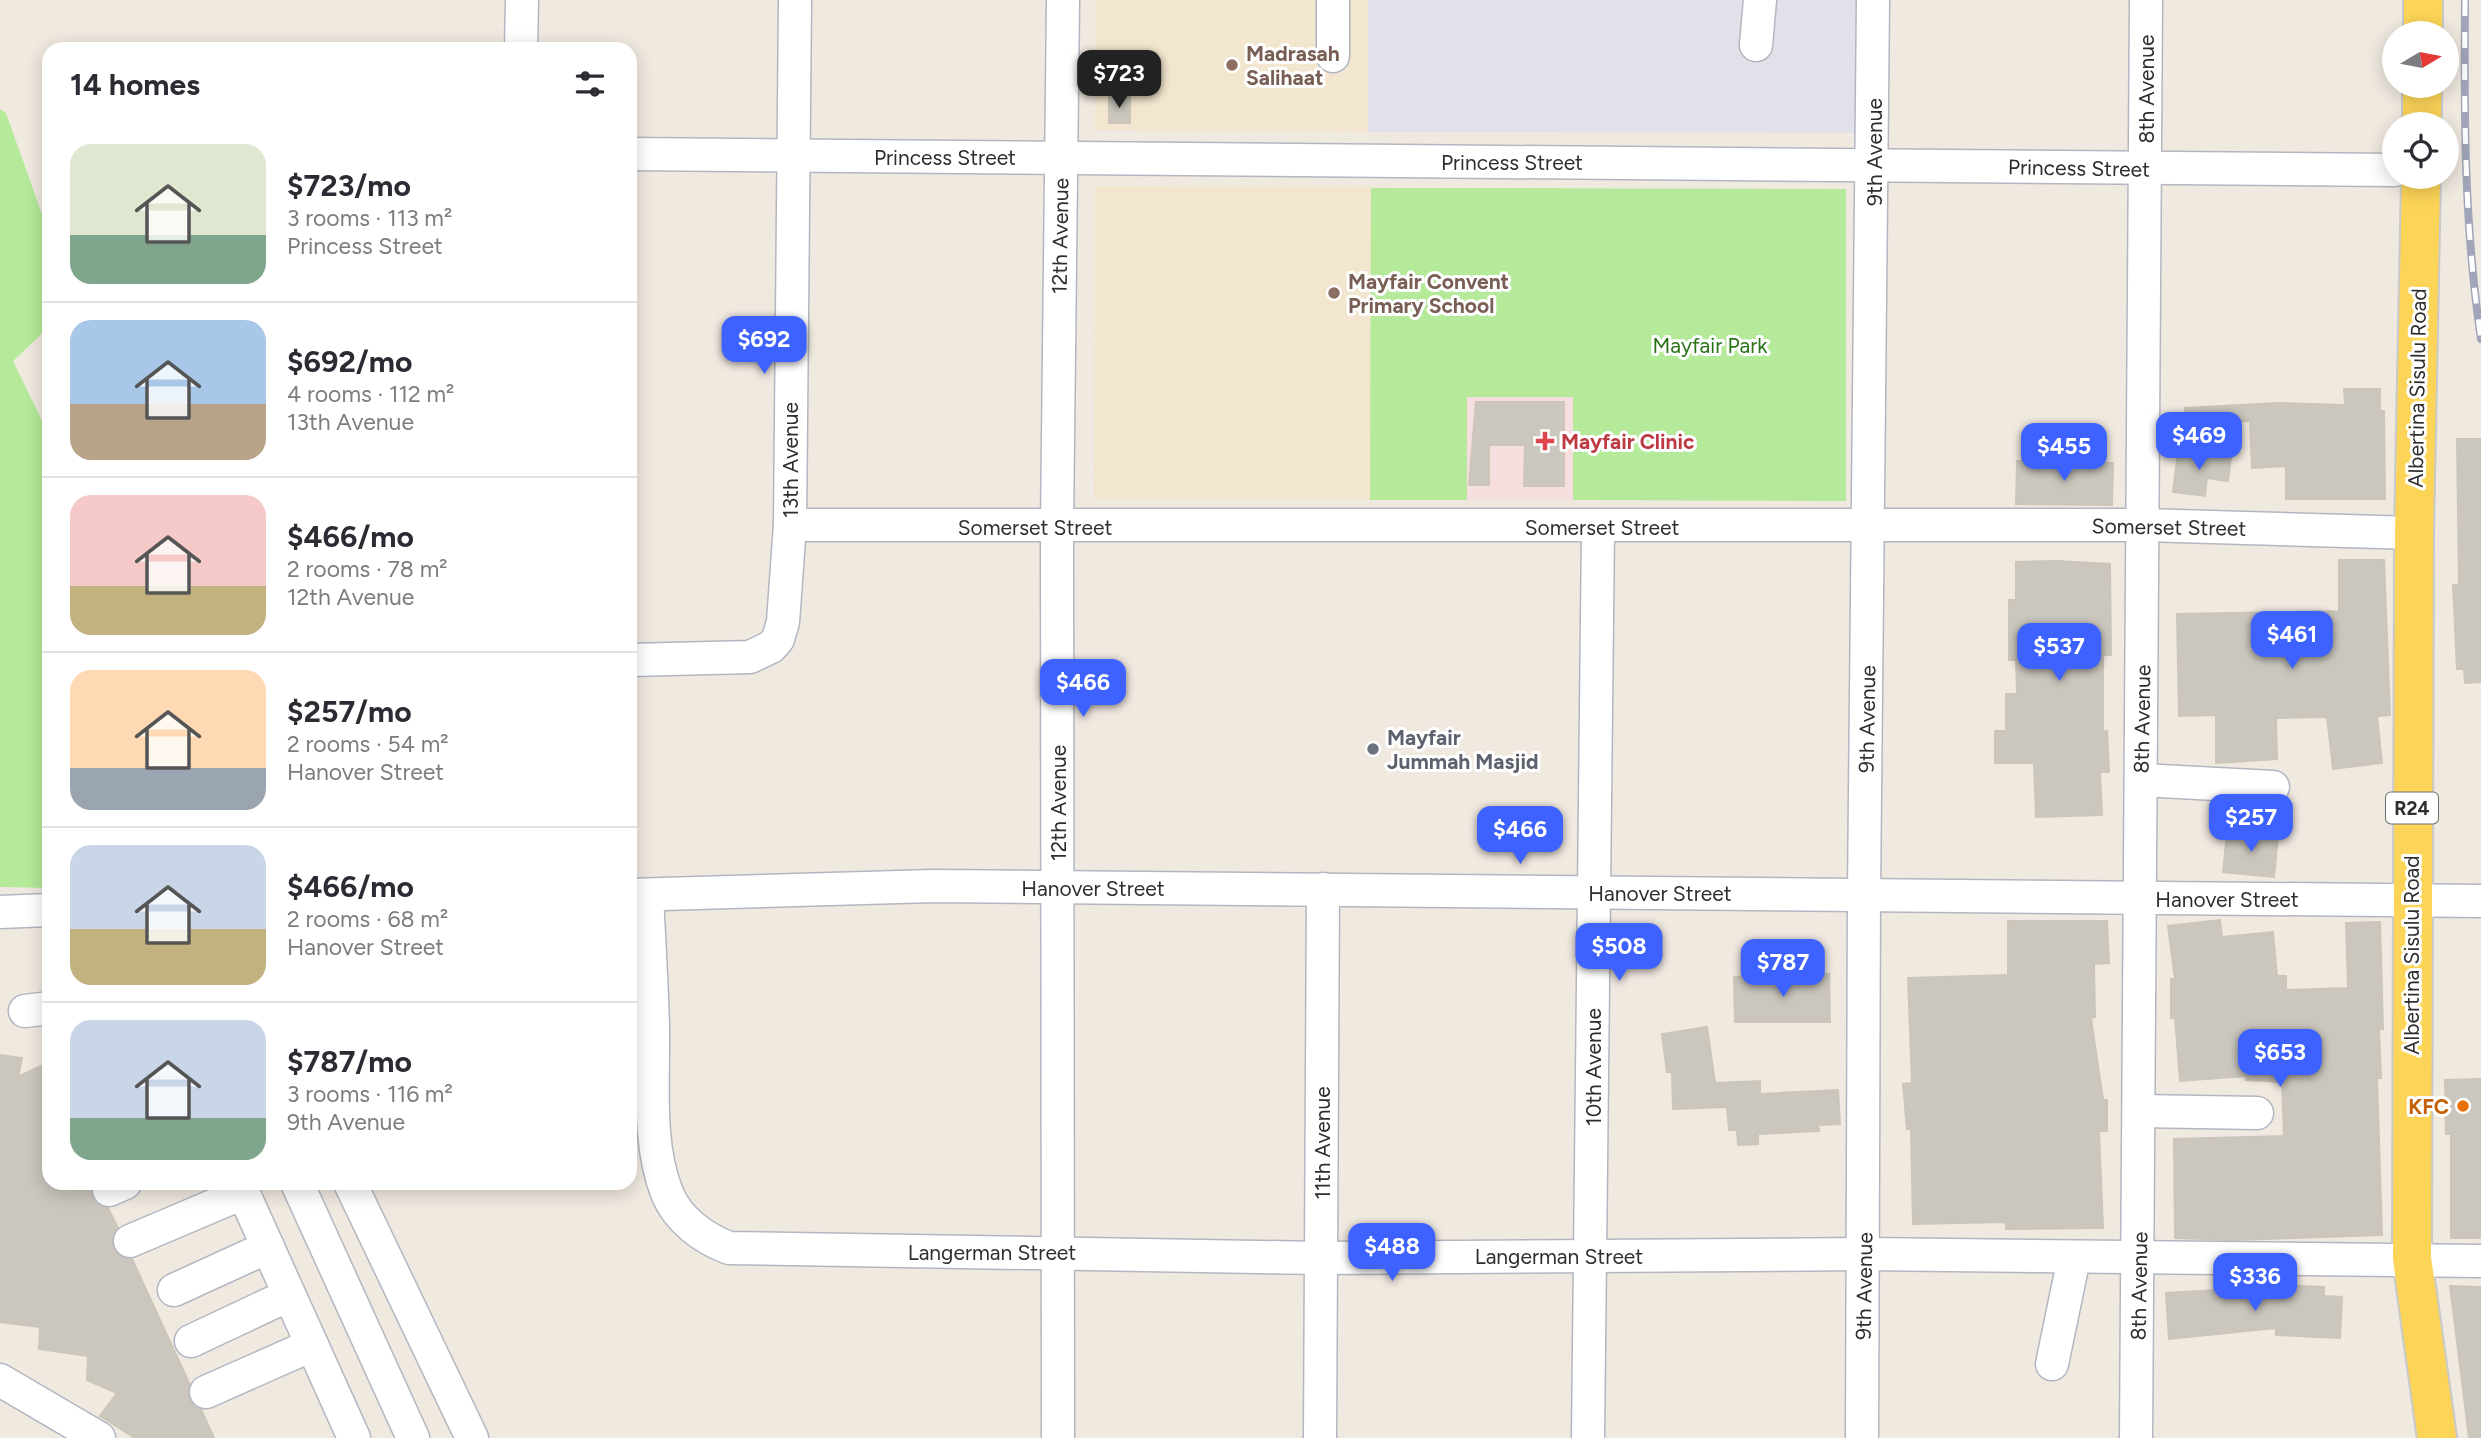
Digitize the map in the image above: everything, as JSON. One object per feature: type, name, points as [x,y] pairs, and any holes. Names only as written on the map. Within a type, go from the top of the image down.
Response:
[{"type":"main road","points":[[2423,0],[2423,21]]},
{"type":"main road","name":"Albertina Sisulu Road","points":[[2421,189],[2414,533],[2412,1258],[2437,1438]]},
{"type":"street","points":[[521,42],[522,0]]},
{"type":"street","name":"13th Avenue","points":[[637,660],[750,657],[771,647],[778,639],[783,622],[790,525],[794,0]]},
{"type":"street","name":"12th Avenue","points":[[1058,1438],[1057,527],[1063,0]]},
{"type":"street","points":[[1333,0],[1334,56]]},
{"type":"street","points":[[1756,46],[1760,0]]},
{"type":"street","name":"9th Avenue","points":[[1862,1438],[1865,1254],[1864,893],[1874,0]]},
{"type":"street","name":"8th Avenue","points":[[2136,1438],[2140,1259],[2146,0]]},
{"type":"street","name":"Princess Street","points":[[637,154],[1874,165],[2145,170],[2382,170]]},
{"type":"street","name":"Somerset Street","points":[[790,525],[1598,528],[2144,525],[2414,533]]},
{"type":"street","name":"10th Avenue","points":[[1588,1438],[1593,1256],[1593,894],[1598,528]]},
{"type":"street","points":[[2141,780],[2273,787]]},
{"type":"street","name":"Hanover Street","points":[[638,895],[813,888],[1058,888],[1593,894],[1864,893],[2481,901]]},
{"type":"street","name":"11th Avenue","points":[[1320,1438],[1323,889]]},
{"type":"street","name":"Langerman Street","points":[[638,895],[641,1027],[662,1180],[676,1209],[691,1227],[729,1248],[767,1251],[1058,1252],[1322,1258],[1865,1254],[2140,1259],[2412,1258],[2481,1261]]},
{"type":"street","points":[[0,912],[42,910]]},
{"type":"street","points":[[2140,1111],[2257,1112]]},
{"type":"street","points":[[130,1241],[237,1190]]},
{"type":"street","points":[[242,1190],[354,1438]]},
{"type":"street","points":[[300,1190],[413,1438]]},
{"type":"street","points":[[353,1190],[472,1438]]},
{"type":"street","points":[[174,1290],[268,1247]]},
{"type":"street","points":[[2052,1364],[2074,1258]]},
{"type":"street","points":[[191,1341],[289,1295]]},
{"type":"street","points":[[206,1392],[312,1345]]},
{"type":"street","points":[[0,1380],[99,1438]]},
{"type":"shaded area","name":"Madrasah Salihaat","points":[[1096,0],[1368,0],[1368,132],[1095,130]]},
{"type":"shaded area","points":[[1368,0],[1859,0],[1859,133],[1368,132]]},
{"type":"shaded area","name":"Mayfair Convent Primary School","points":[[1095,186],[1574,188],[1467,397],[1467,500],[1094,499]]},
{"type":"shaded area","points":[[1467,397],[1573,397],[1573,500],[1467,500]]},
{"type":"green space","points":[[0,109],[6,113],[42,214],[42,334],[13,361],[42,421],[42,888],[0,887]]},
{"type":"green space","name":"Mayfair Park","points":[[1371,188],[1846,189],[1846,501],[1573,500],[1573,397],[1467,397],[1467,500],[1370,500]]},
{"type":"building","points":[[1109,97],[1130,97],[1130,123],[1109,123]]},
{"type":"building","points":[[2344,389],[2380,389],[2380,411],[2384,411],[2385,499],[2286,499],[2286,466],[2252,468],[2250,421],[2186,424],[2185,408],[2278,403],[2345,405]]},
{"type":"building","name":"Mayfair Clinic","points":[[1476,402],[1564,402],[1564,486],[1524,486],[1525,445],[1489,445],[1489,485],[1469,485]]},
{"type":"building","points":[[2457,439],[2480,439],[2481,682],[2465,683],[2464,669],[2457,669],[2453,585],[2459,585]]},
{"type":"building","points":[[2178,451],[2231,457],[2228,481],[2207,478],[2205,496],[2173,492]]},
{"type":"building","points":[[2017,461],[2113,463],[2112,505],[2016,504]]},
{"type":"building","points":[[2339,560],[2384,560],[2390,715],[2377,716],[2382,763],[2333,769],[2327,717],[2276,718],[2277,759],[2216,763],[2216,715],[2179,716],[2177,614],[2339,611]]},
{"type":"building","points":[[2016,562],[2110,564],[2111,655],[2103,655],[2103,732],[2107,731],[2109,772],[2100,772],[2102,815],[2036,817],[2034,763],[1995,763],[1995,731],[2006,731],[2006,694],[2017,694],[2016,660],[2009,660],[2009,600],[2016,600]]},
{"type":"building","points":[[2227,832],[2278,837],[2274,877],[2223,872]]},
{"type":"building","points":[[2220,920],[2222,937],[2273,932],[2277,976],[2286,976],[2286,990],[2348,988],[2346,923],[2380,922],[2383,1029],[2379,1029],[2381,1078],[2377,1078],[2382,1235],[2233,1240],[2175,1238],[2174,1139],[2284,1136],[2282,1082],[2246,1080],[2246,1076],[2180,1081],[2175,1018],[2171,1018],[2171,979],[2175,979],[2168,926]]},
{"type":"building","points":[[2008,921],[2107,921],[2109,963],[2094,964],[2095,1017],[2091,1018],[2103,1100],[2107,1100],[2107,1131],[2099,1131],[2103,1228],[2006,1229],[2006,1222],[1913,1224],[1911,1129],[1907,1129],[1903,1084],[1912,1083],[1908,978],[2008,975]]},
{"type":"building","points":[[1829,974],[1830,1022],[1735,1022],[1734,977]]},
{"type":"building","points":[[1707,1027],[1715,1083],[1760,1081],[1760,1094],[1838,1090],[1840,1124],[1818,1125],[1819,1131],[1758,1134],[1758,1144],[1738,1145],[1737,1130],[1729,1130],[1727,1107],[1673,1109],[1672,1072],[1667,1072],[1662,1034]]},
{"type":"building","points":[[0,1055],[22,1058],[18,1077],[42,1065],[42,1190],[93,1190],[93,1198],[99,1205],[108,1208],[118,1228],[112,1238],[113,1249],[120,1256],[132,1259],[190,1385],[190,1400],[201,1409],[214,1438],[135,1438],[100,1416],[117,1393],[87,1380],[88,1356],[39,1349],[40,1327],[0,1322]]},
{"type":"building","points":[[2481,1079],[2481,1238],[2451,1238],[2451,1134],[2446,1134],[2445,1080]]},
{"type":"building","points":[[2278,1285],[2324,1287],[2324,1296],[2342,1297],[2340,1338],[2276,1335],[2276,1328],[2169,1339],[2166,1293],[2216,1290],[2217,1297],[2278,1292]]},
{"type":"building","points":[[2450,1286],[2481,1287],[2481,1438],[2469,1438]]},
{"type":"railway","points":[[2465,0],[2468,212],[2481,339]]},
{"type":"place","name":"Madrasah Salihaat","points":[[1232,65]]},
{"type":"place","name":"Mayfair Convent Primary School","points":[[1334,293]]},
{"type":"place","name":"Mayfair Clinic","points":[[1545,441]]},
{"type":"place","name":"Mayfair Jummah Masjid","points":[[1373,749]]},
{"type":"place","name":"KFC","points":[[2463,1106]]}]
